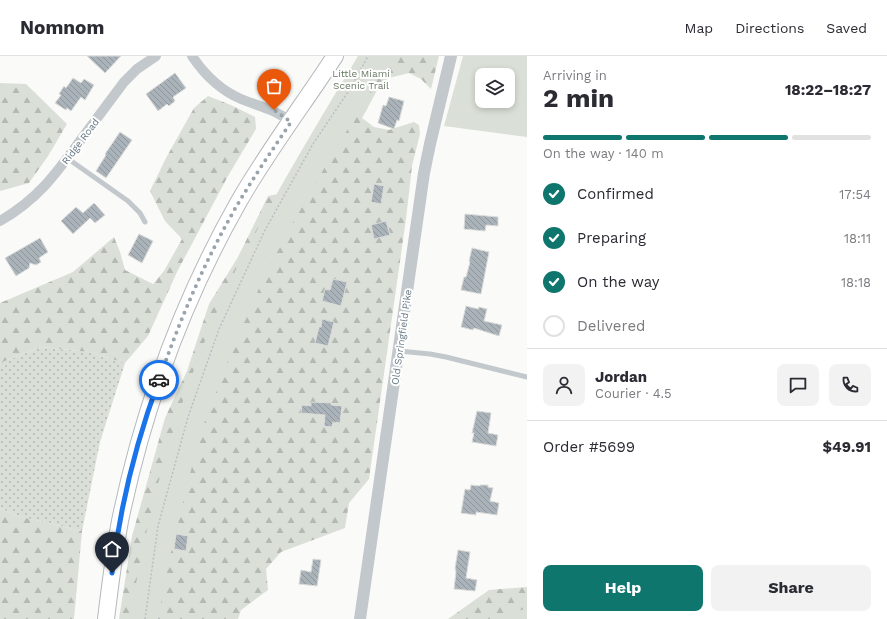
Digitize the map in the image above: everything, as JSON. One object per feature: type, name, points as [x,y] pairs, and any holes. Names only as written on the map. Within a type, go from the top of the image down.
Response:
[{"type":"highway","points":[[106,619],[114,557],[128,487],[146,417],[180,323],[206,265],[230,218],[252,180],[335,56]]},
{"type":"street","name":"Ridge Road","points":[[0,221],[26,204],[40,192],[54,177],[124,82],[137,69],[156,56]]},
{"type":"street","points":[[192,56],[207,75],[224,89],[240,98],[274,110],[291,122]]},
{"type":"street","name":"Old Springfield Pike","points":[[360,619],[426,166],[451,56]]},
{"type":"lane","points":[[67,158],[128,201],[140,213],[145,222]]},
{"type":"lane","points":[[399,350],[446,357],[527,377]]},
{"type":"path","points":[[145,619],[158,526],[188,417],[220,329],[265,230],[313,144],[350,89],[368,56]]},
{"type":"green space","name":"Little Miami Scenic Trail","points":[[358,56],[392,56],[290,228],[263,279],[229,358],[199,437],[169,561],[158,619],[130,619],[147,528],[158,483],[185,395],[218,309],[243,255],[273,200]]},
{"type":"green space","points":[[374,56],[439,56],[431,89],[421,79],[409,73],[389,78],[381,83],[362,118],[374,127],[389,130],[414,122],[419,125],[420,134],[412,166],[406,219],[369,479],[349,503],[345,528],[281,552],[266,569],[268,590],[241,610],[238,619],[119,619],[132,536],[165,418],[187,371],[209,304],[238,257],[268,196],[294,191]]},
{"type":"green space","points":[[463,56],[527,56],[527,137],[444,126]]},
{"type":"green space","points":[[0,83],[26,84],[67,124],[48,156],[29,183],[0,191]]},
{"type":"green space","points":[[208,96],[255,117],[256,129],[228,176],[177,272],[148,336],[125,363],[89,352],[41,347],[0,363],[0,303],[73,272],[114,237],[125,270],[153,284],[164,271],[182,239],[165,221],[150,191],[166,158],[194,108]]},
{"type":"green space","points":[[41,347],[89,352],[125,363],[100,442],[82,531],[17,516],[0,508],[0,363]]},
{"type":"green space","points":[[0,508],[17,516],[82,531],[74,619],[0,619]]},
{"type":"green space","points":[[527,587],[527,619],[448,619],[489,590]]},
{"type":"green space","points":[[527,608],[527,619],[493,619]]},
{"type":"building","points":[[87,56],[121,56],[105,73]]},
{"type":"building","points":[[175,73],[186,88],[173,97],[175,101],[169,106],[167,104],[158,111],[146,94]]},
{"type":"building","points":[[73,78],[81,83],[84,79],[94,85],[85,100],[81,97],[71,111],[67,108],[66,110],[55,103],[61,95],[59,94],[64,86],[66,88]]},
{"type":"building","points":[[389,97],[404,101],[399,121],[397,120],[394,129],[378,123],[383,105],[386,106]]},
{"type":"building","points":[[120,132],[132,140],[106,178],[96,171],[106,155],[105,154]]},
{"type":"building","points":[[374,184],[384,186],[381,204],[371,202]]},
{"type":"building","points":[[94,203],[105,215],[95,223],[90,218],[73,234],[61,221],[76,207],[83,213]]},
{"type":"building","points":[[465,214],[498,217],[498,226],[486,225],[485,231],[464,229]]},
{"type":"building","points":[[386,221],[390,235],[374,239],[371,225]]},
{"type":"building","points":[[139,234],[153,241],[142,263],[128,255]]},
{"type":"building","points":[[40,238],[48,252],[39,258],[41,262],[36,265],[30,263],[29,268],[16,276],[5,258]]},
{"type":"building","points":[[472,248],[489,252],[481,294],[461,290],[470,262]]},
{"type":"building","points":[[333,279],[347,282],[341,306],[322,301],[325,289],[330,290]]},
{"type":"building","points":[[466,306],[478,309],[479,307],[487,309],[484,321],[502,325],[499,336],[474,328],[473,330],[461,327]]},
{"type":"building","points":[[322,319],[334,322],[328,346],[315,343],[319,327],[321,327]]},
{"type":"building","points":[[311,402],[331,403],[331,405],[342,406],[340,423],[333,422],[332,427],[324,426],[325,415],[301,413],[302,405],[311,406]]},
{"type":"building","points":[[477,411],[491,413],[488,433],[498,435],[496,446],[472,442],[474,433],[472,433]]},
{"type":"building","points":[[471,485],[488,485],[488,487],[493,488],[490,501],[499,503],[497,515],[476,512],[476,515],[461,513],[465,489],[470,490]]},
{"type":"building","points":[[176,534],[188,536],[186,551],[174,549]]},
{"type":"building","points":[[458,550],[470,552],[466,578],[477,580],[475,591],[454,589]]},
{"type":"building","points":[[313,559],[321,560],[317,586],[299,584],[301,570],[311,572]]},
{"type":"way so far","points":[[159,380],[180,323],[206,265],[230,218],[252,180],[291,122],[274,110]]},
{"type":"route","points":[[112,573],[120,522],[137,450],[146,417],[159,380]]}]
